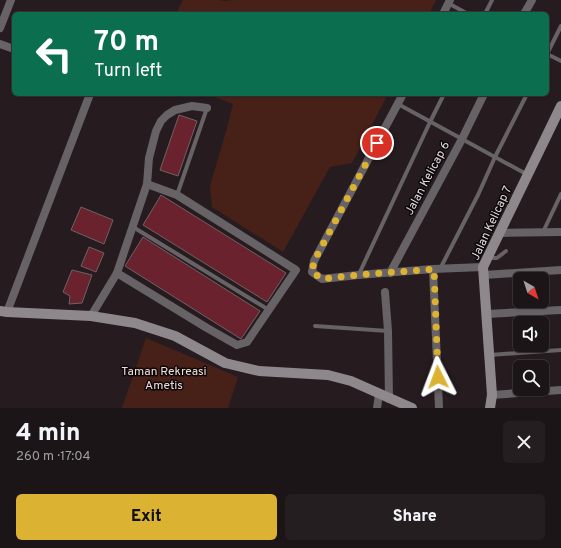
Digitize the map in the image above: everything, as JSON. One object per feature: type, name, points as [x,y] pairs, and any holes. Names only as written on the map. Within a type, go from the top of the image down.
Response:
[{"type":"street","points":[[0,28],[11,0]]},
{"type":"street","points":[[525,12],[532,0]]},
{"type":"street","points":[[444,12],[449,2]]},
{"type":"street","points":[[0,44],[12,48]]},
{"type":"street","points":[[89,96],[4,312],[91,316],[135,323],[175,336],[225,363],[259,371],[328,375],[351,381],[412,408]]},
{"type":"street","points":[[402,96],[314,261],[312,272],[322,279],[437,269],[483,271],[561,270]]},
{"type":"street","name":"Jalan Kelicap 6","points":[[390,273],[462,139],[483,96]]},
{"type":"street","points":[[91,316],[117,273],[147,184],[149,158],[156,131],[161,121],[167,115],[176,110],[192,106],[207,108]]},
{"type":"street","name":"Jalan Kelicap 7","points":[[490,408],[492,396],[483,271],[489,255],[561,106]]},
{"type":"street","points":[[117,273],[207,328],[238,345],[247,342],[296,270],[177,195],[147,184]]},
{"type":"street","points":[[500,233],[561,232]]},
{"type":"street","points":[[437,269],[439,408]]},
{"type":"street","points":[[385,292],[388,331],[389,399]]},
{"type":"street","points":[[487,314],[561,310]]},
{"type":"street","points":[[492,396],[561,390]]},
{"type":"street","points":[[377,408],[379,394]]},
{"type":"lane","points":[[486,12],[492,0]]},
{"type":"lane","points":[[449,2],[465,12]]},
{"type":"lane","points":[[549,50],[561,26]]},
{"type":"lane","points":[[549,55],[561,61]]},
{"type":"lane","points":[[358,275],[443,96]]},
{"type":"lane","points":[[437,269],[478,195],[495,157],[526,96]]},
{"type":"lane","points":[[398,104],[528,175]]},
{"type":"lane","points":[[177,195],[207,108]]},
{"type":"lane","points":[[543,232],[561,194]]},
{"type":"lane","points":[[133,227],[269,310]]},
{"type":"lane","points":[[489,255],[493,258],[497,258],[506,251]]},
{"type":"lane","points":[[315,326],[388,331]]},
{"type":"lane","points":[[489,355],[561,350]]},
{"type":"green space","points":[[183,0],[436,0],[430,12],[177,12]]},
{"type":"green space","points":[[212,96],[387,96],[352,163],[330,167],[283,252],[212,207],[210,186],[233,104]]},
{"type":"green space","name":"Taman Rekreasi Ametis","points":[[146,338],[238,377],[228,408],[122,408]]},
{"type":"building","points":[[179,115],[197,121],[178,176],[160,170]]},
{"type":"building","points":[[161,195],[286,273],[267,302],[143,225]]},
{"type":"building","points":[[81,207],[113,220],[104,244],[71,230]]},
{"type":"building","points":[[143,237],[260,311],[241,339],[125,266]]},
{"type":"building","points":[[89,247],[104,253],[96,272],[81,266]]},
{"type":"building","points":[[72,270],[92,275],[82,303],[69,304],[70,296],[63,292]]},
{"type":"route","points":[[377,143],[314,261],[312,272],[322,279],[434,269],[438,377]]}]
